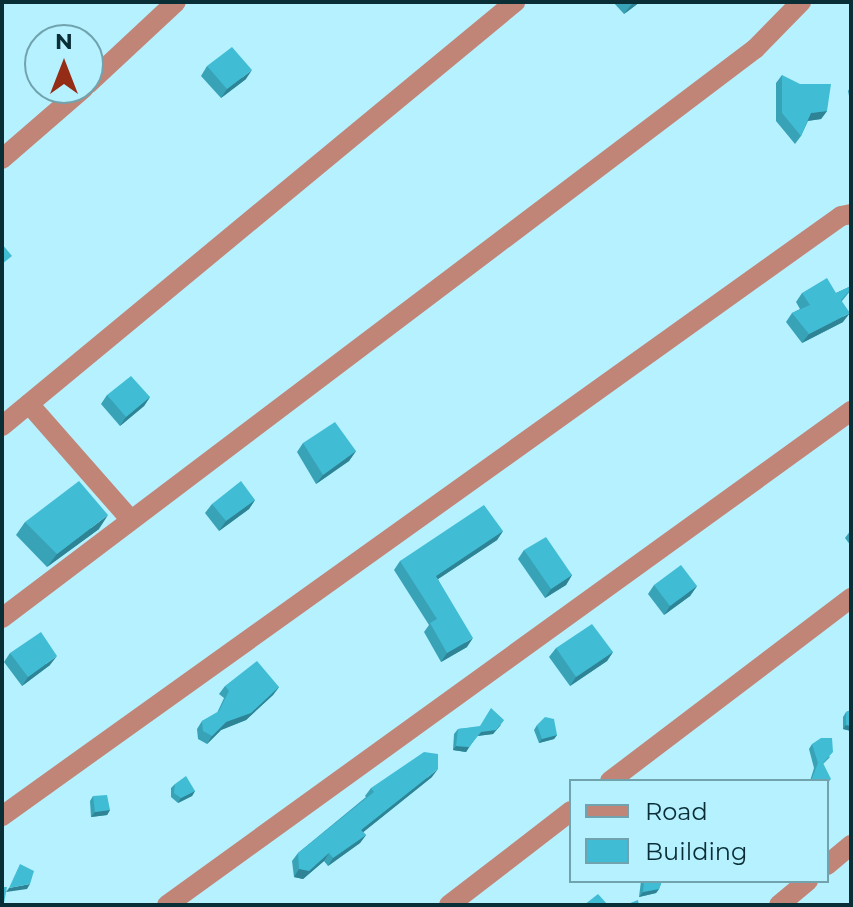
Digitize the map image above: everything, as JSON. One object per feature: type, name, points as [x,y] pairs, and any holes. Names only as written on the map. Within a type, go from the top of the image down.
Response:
[{"type":"street","points":[[104,69],[176,2]]},
{"type":"street","points":[[2,426],[515,2]]},
{"type":"street","points":[[2,618],[129,518],[755,49],[801,2]]},
{"type":"street","points":[[2,159],[65,104]]},
{"type":"street","points":[[2,816],[828,225],[851,214]]},
{"type":"street","points":[[29,404],[129,518]]},
{"type":"street","points":[[167,905],[851,411]]},
{"type":"street","points":[[613,779],[851,598]]},
{"type":"street","points":[[449,905],[569,813]]},
{"type":"street","points":[[829,863],[851,845]]},
{"type":"street","points":[[779,905],[806,883]]},
{"type":"building","points":[[232,47],[252,70],[227,89],[207,66]]},
{"type":"building","points":[[782,75],[800,84],[831,84],[827,111],[811,113],[801,136],[782,113]]},
{"type":"building","points":[[2,244],[12,256],[2,264]]},
{"type":"building","points":[[827,278],[836,293],[851,286],[841,300],[850,313],[809,334],[792,313],[810,305],[802,293]]},
{"type":"building","points":[[131,376],[150,397],[126,417],[107,395]]},
{"type":"building","points":[[335,422],[356,451],[323,475],[303,443]]},
{"type":"building","points":[[79,481],[108,515],[57,554],[25,522]]},
{"type":"building","points":[[241,481],[255,500],[226,521],[212,504]]},
{"type":"building","points":[[484,505],[503,531],[436,576],[473,638],[447,653],[430,623],[437,619],[400,561]]},
{"type":"building","points":[[546,537],[572,575],[551,589],[524,550]]},
{"type":"building","points":[[681,565],[697,586],[670,606],[654,585]]},
{"type":"building","points":[[592,624],[613,652],[576,677],[556,648]]},
{"type":"building","points":[[41,632],[57,656],[28,677],[10,653]]},
{"type":"building","points":[[257,661],[279,687],[251,713],[226,722],[212,736],[203,731],[202,721],[219,711],[229,691],[225,686]]},
{"type":"building","points":[[491,708],[504,720],[496,730],[481,732],[469,747],[456,746],[458,729],[480,726]]},
{"type":"building","points":[[851,710],[851,726],[846,725],[846,712]]},
{"type":"building","points":[[545,717],[554,719],[557,735],[542,739],[537,725]]},
{"type":"building","points":[[821,738],[832,738],[833,752],[823,763],[831,779],[829,782],[829,779],[812,779],[818,763],[812,744]]},
{"type":"building","points":[[424,752],[438,754],[438,769],[361,830],[366,835],[333,858],[329,853],[309,871],[299,869],[298,853],[374,792],[371,788]]},
{"type":"building","points":[[186,776],[195,791],[181,798],[174,793],[175,784]]},
{"type":"building","points":[[107,795],[110,810],[95,812],[93,796]]},
{"type":"building","points":[[20,864],[34,871],[30,884],[9,888]]},
{"type":"building","points":[[644,883],[661,883],[659,889],[643,892]]},
{"type":"building","points":[[2,887],[7,887],[4,903],[2,903]]},
{"type":"building","points":[[598,894],[608,905],[584,905]]}]
